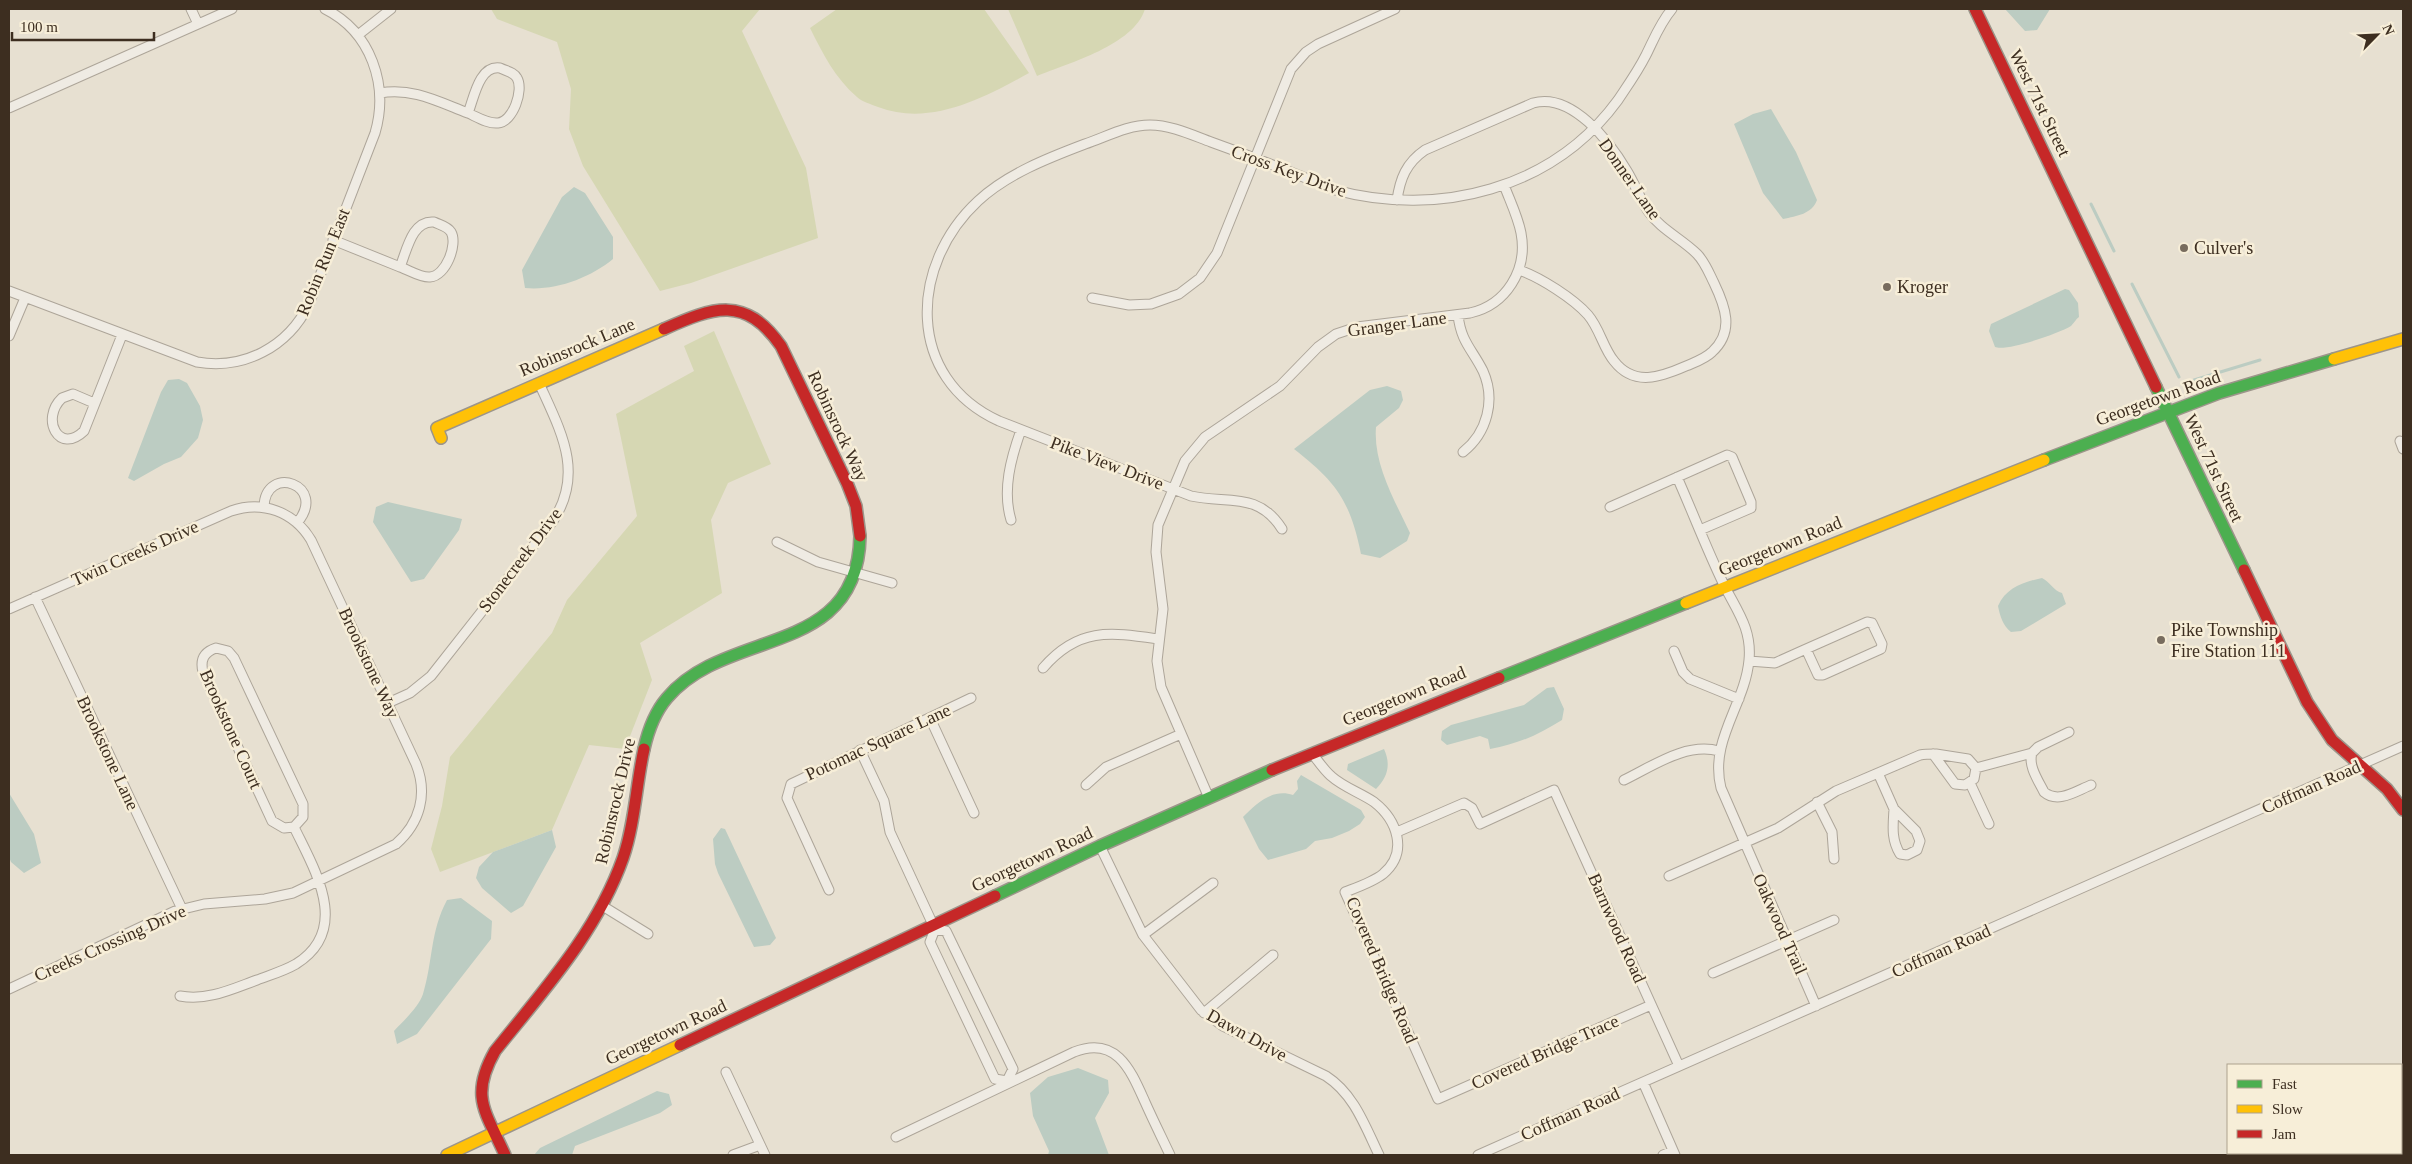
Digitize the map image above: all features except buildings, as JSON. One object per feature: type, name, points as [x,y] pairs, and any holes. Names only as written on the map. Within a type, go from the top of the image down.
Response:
[{"type":"main road","name":"West 71st Street","points":[[1975,9],[2311,709],[2325,732],[2387,789],[2403,810]]},
{"type":"main road","name":"Robinsrock Lane","points":[[441,438],[437,428],[700,313],[722,309],[743,312]]},
{"type":"main road","name":"Robinsrock Way","points":[[743,312],[767,327],[781,346],[852,493],[860,534],[853,573]]},
{"type":"main road","name":"Georgetown Road","points":[[447,1155],[934,928],[1100,846],[1312,753],[2168,411],[2219,393],[2403,339]]},
{"type":"main road","name":"Robinsrock Drive","points":[[505,1155],[496,1132],[484,1116],[481,1102],[481,1080],[485,1067],[494,1051],[571,954],[601,906],[615,878],[624,854],[647,737],[665,701],[677,688],[699,672],[828,614],[843,598],[853,573]]},
{"type":"street","points":[[191,9],[198,24]]},
{"type":"street","points":[[9,108],[232,9]]},
{"type":"street","name":"Robin Run East","points":[[9,291],[184,359],[205,363],[236,362],[261,354],[283,339],[303,316],[375,133],[379,116],[380,93],[374,62],[358,35],[346,22],[325,9]]},
{"type":"street","points":[[358,35],[391,9]]},
{"type":"street","points":[[1092,298],[1129,305],[1151,304],[1179,294],[1197,281],[1217,253],[1284,81],[1300,58],[1321,42],[1396,9]]},
{"type":"street","name":"Cross Key Drive","points":[[927,323],[932,281],[950,236],[977,202],[1012,177],[1078,147],[1127,128],[1145,125],[1172,128],[1335,190],[1375,198],[1398,200],[1456,198],[1504,185],[1550,162],[1592,128],[1627,87],[1661,24],[1672,9]]},
{"type":"street","points":[[380,93],[393,91],[411,92],[492,123],[505,121],[510,116],[519,91],[518,78],[500,68],[488,70],[482,77],[468,113]]},
{"type":"street","name":"Donner Lane","points":[[1398,200],[1403,174],[1411,162],[1421,153],[1533,103],[1551,101],[1564,104],[1578,114],[1618,157],[1653,217],[1693,250],[1704,263],[1724,305],[1727,318],[1726,330],[1718,346],[1705,357],[1653,378],[1635,376],[1623,370],[1611,357],[1599,331],[1588,315],[1542,281],[1519,270]]},
{"type":"street","name":"Granger Lane","points":[[1175,489],[1185,461],[1202,439],[1280,386],[1328,338],[1344,330],[1357,327],[1478,311],[1498,300],[1508,290],[1519,270],[1522,248],[1521,235],[1504,185]]},
{"type":"street","points":[[333,240],[426,277],[438,275],[444,268],[453,245],[450,231],[434,222],[421,224],[416,228],[400,266]]},
{"type":"street","points":[[9,336],[25,298]]},
{"type":"street","points":[[1458,315],[1466,346],[1485,377],[1489,399],[1488,412],[1482,429],[1475,440],[1463,452]]},
{"type":"street","name":"Pike View Drive","points":[[927,323],[933,354],[941,370],[959,395],[979,411],[1021,430],[1175,489],[1158,525],[1156,552],[1163,609],[1156,661],[1161,687],[1208,798]]},
{"type":"street","points":[[94,403],[73,394],[67,395],[58,401],[51,424],[56,434],[67,439],[78,436],[84,431],[122,335]]},
{"type":"street","name":"Stonecreek Drive","points":[[388,703],[410,693],[431,676],[553,521],[562,506],[568,484],[568,457],[562,436],[539,383]]},
{"type":"street","points":[[1011,520],[1008,493],[1009,470],[1021,430]]},
{"type":"street","points":[[1610,507],[1725,455],[1732,458],[1751,502],[1750,508],[1700,530]]},
{"type":"street","name":"Oakwood Trail","points":[[1677,477],[1725,587],[1743,620],[1748,638],[1749,662],[1739,699],[1719,751],[1718,771],[1721,788],[1816,1006]]},
{"type":"street","points":[[264,507],[265,497],[272,487],[284,482],[291,484],[304,492],[307,500],[306,511],[297,523]]},
{"type":"street","points":[[1175,489],[1200,498],[1233,498],[1251,503],[1271,515],[1282,529]]},
{"type":"street","name":"Twin Creeks Drive","points":[[9,609],[232,511],[245,507],[264,507],[282,513]]},
{"type":"street","name":"Brookstone Way","points":[[282,513],[297,523],[311,540],[388,703],[421,777],[423,794],[420,808]]},
{"type":"street","points":[[777,542],[818,562],[892,583]]},
{"type":"street","name":"Brookstone Lane","points":[[35,597],[182,909]]},
{"type":"street","points":[[1749,662],[1775,663],[1806,649],[1869,622],[1872,623],[1882,647],[1820,676],[1806,649]]},
{"type":"street","points":[[1042,668],[1062,650],[1092,635],[1118,634],[1158,639]]},
{"type":"street","name":"Brookstone Court","points":[[211,649],[225,649],[234,658],[299,795],[304,809],[302,819],[294,826],[284,828],[272,821],[203,672],[202,659],[211,649]]},
{"type":"street","points":[[1674,651],[1684,672],[1690,679],[1739,699]]},
{"type":"street","name":"Potomac Square Lane","points":[[829,890],[787,798],[788,789],[796,780],[971,698]]},
{"type":"street","points":[[930,718],[974,813]]},
{"type":"street","points":[[1976,768],[2032,753],[2038,747],[2069,732]]},
{"type":"street","points":[[1086,785],[1106,767],[1181,734]]},
{"type":"street","name":"Coffman Road","points":[[1478,1155],[2403,746]]},
{"type":"street","points":[[1624,780],[1689,750],[1703,748],[1719,751]]},
{"type":"street","points":[[860,750],[884,801],[890,832],[934,928],[930,942],[995,1079],[1007,1082]]},
{"type":"street","points":[[1312,753],[1333,778],[1384,810],[1397,832]]},
{"type":"street","points":[[2032,753],[2032,767],[2047,795],[2053,798],[2061,797],[2091,785]]},
{"type":"street","points":[[1669,876],[1782,826],[1836,791],[1918,756],[1933,754],[1968,759],[1976,768],[1975,777],[1970,783],[1963,786],[1955,784],[1933,754]]},
{"type":"street","points":[[1878,773],[1894,809],[1916,831],[1920,840],[1917,850],[1907,855],[1900,854],[1895,845],[1893,835],[1894,809]]},
{"type":"street","points":[[1970,783],[1989,824]]},
{"type":"street","name":"Barnwood Road","points":[[1397,832],[1463,804],[1472,808],[1480,824],[1554,790],[1678,1066]]},
{"type":"street","points":[[1817,802],[1832,832],[1834,859]]},
{"type":"street","name":"Creeks Crossing Drive","points":[[9,988],[182,909],[204,904],[279,897],[320,881],[396,844],[414,824],[420,808]]},
{"type":"street","points":[[180,996],[201,998],[214,995],[284,970],[303,959],[315,946],[325,921],[325,898],[320,881],[294,826]]},
{"type":"street","name":"Covered Bridge Road","points":[[1397,832],[1398,850],[1391,866],[1378,877],[1345,892],[1438,1099]]},
{"type":"street","name":"Dawn Drive","points":[[1100,846],[1143,935],[1204,1013],[1223,1026],[1326,1076],[1339,1085],[1354,1104],[1379,1155]]},
{"type":"street","points":[[1143,935],[1213,883]]},
{"type":"street","points":[[601,906],[648,934]]},
{"type":"street","points":[[1713,973],[1834,920]]},
{"type":"street","points":[[934,928],[946,931],[1009,1060],[1013,1069],[1007,1082]]},
{"type":"street","points":[[1204,1013],[1273,955]]},
{"type":"street","name":"Covered Bridge Trace","points":[[1438,1099],[1651,1005]]},
{"type":"street","points":[[896,1137],[1007,1082],[1082,1049],[1101,1049],[1114,1053],[1130,1069],[1170,1155]]},
{"type":"street","points":[[726,1072],[765,1155]]},
{"type":"street","points":[[1643,1082],[1674,1153],[1663,1155]]},
{"type":"street","points":[[733,1155],[760,1145]]},
{"type":"green space","points":[[491,9],[760,9],[742,31],[806,168],[818,238],[691,283],[660,291],[583,166],[569,129],[571,89],[557,42],[497,19]]},
{"type":"green space","points":[[837,9],[984,9],[1029,73],[994,92],[956,107],[937,112],[917,114],[878,107],[859,99],[842,82],[810,28]]},
{"type":"green space","points":[[1008,9],[1145,9],[1139,22],[1114,43],[1082,59],[1037,76]]},
{"type":"green space","points":[[714,331],[771,464],[728,483],[711,520],[722,593],[640,643],[652,680],[625,749],[589,745],[552,830],[440,872],[431,849],[442,806],[450,757],[552,633],[567,600],[637,516],[616,414],[694,371],[684,346]]},
{"type":"shaded area","points":[[2005,9],[2050,9],[2037,30],[2025,31]]},
{"type":"shaded area","points":[[1771,109],[1796,152],[1817,200],[1815,205],[1808,211],[1783,219],[1763,193],[1734,124],[1753,114]]},
{"type":"shaded area","points":[[574,187],[585,193],[613,237],[613,259],[594,272],[572,282],[548,287],[525,288],[522,270],[562,197]]},
{"type":"shaded area","points":[[2065,289],[2069,290],[2078,303],[2079,317],[2071,326],[2045,337],[2021,344],[2010,347],[1995,347],[1989,331],[1991,324]]},
{"type":"shaded area","points":[[179,379],[187,383],[200,406],[203,420],[198,438],[181,457],[134,481],[128,478],[161,392],[168,380]]},
{"type":"shaded area","points":[[1387,386],[1401,391],[1403,400],[1399,408],[1376,427],[1378,455],[1386,482],[1410,533],[1407,541],[1380,558],[1361,554],[1352,519],[1339,494],[1321,472],[1294,449],[1370,390]]},
{"type":"shaded area","points":[[388,502],[462,519],[459,530],[424,579],[411,582],[373,522],[376,507]]},
{"type":"shaded area","points":[[2042,578],[2062,593],[2066,604],[2021,631],[2011,632],[2004,624],[2000,613],[1998,606],[2001,600],[2010,590]]},
{"type":"shaded area","points":[[1554,687],[1564,709],[1562,720],[1545,730],[1519,742],[1490,749],[1488,739],[1480,736],[1447,745],[1441,740],[1442,731],[1451,725],[1524,705],[1547,688]]},
{"type":"shaded area","points":[[1384,749],[1388,765],[1386,775],[1376,789],[1347,770],[1348,764]]},
{"type":"shaded area","points":[[1301,775],[1361,810],[1365,817],[1360,824],[1349,831],[1332,838],[1315,841],[1306,849],[1268,860],[1259,849],[1243,817],[1260,802],[1272,795],[1286,793],[1293,795],[1298,789],[1297,781]]},
{"type":"shaded area","points":[[9,793],[34,834],[41,863],[24,873],[11,862],[9,857]]},
{"type":"shaded area","points":[[721,828],[725,829],[776,938],[770,945],[754,947],[718,873],[715,864],[713,839]]},
{"type":"shaded area","points":[[552,830],[556,847],[523,906],[511,913],[482,888],[476,878],[479,867],[493,852]]},
{"type":"shaded area","points":[[461,898],[492,921],[491,939],[417,1034],[397,1044],[394,1031],[414,1009],[423,994],[441,912],[447,900]]},
{"type":"shaded area","points":[[1078,1068],[1108,1080],[1109,1093],[1095,1118],[1109,1155],[1048,1155],[1049,1151],[1033,1116],[1030,1093],[1048,1077]]},
{"type":"shaded area","points":[[657,1091],[669,1094],[672,1105],[660,1113],[575,1146],[572,1155],[534,1155],[540,1148]]},
{"type":"waterway","points":[[2091,204],[2114,251]]},
{"type":"waterway","points":[[2132,284],[2179,377]]},
{"type":"waterway","points":[[2194,380],[2260,360]]},
{"type":"traffic: fast","points":[[2044,460],[2219,393],[2334,359]]},
{"type":"traffic: fast","points":[[2156,387],[2244,570]]},
{"type":"traffic: fast","points":[[644,749],[652,722],[659,709],[667,698],[692,676],[722,660],[814,623],[837,603],[854,575],[860,536]]},
{"type":"traffic: fast","points":[[1499,678],[1686,603]]},
{"type":"traffic: fast","points":[[995,896],[1100,846],[1272,770]]},
{"type":"traffic: slow","points":[[441,438],[437,428],[664,329]]},
{"type":"traffic: slow","points":[[2334,359],[2403,339]]},
{"type":"traffic: slow","points":[[1686,603],[2044,460]]},
{"type":"traffic: slow","points":[[447,1155],[680,1045]]},
{"type":"traffic: jam","points":[[1975,9],[2156,387]]},
{"type":"traffic: jam","points":[[664,329],[698,315],[728,310],[741,312],[755,319],[768,330],[781,346],[847,483],[856,506],[860,536]]},
{"type":"traffic: jam","points":[[2244,570],[2307,702],[2332,740],[2387,789],[2403,810]]},
{"type":"traffic: jam","points":[[1272,770],[1499,678]]},
{"type":"traffic: jam","points":[[505,1155],[483,1104],[483,1081],[487,1067],[495,1051],[550,983],[584,936],[612,885],[627,845],[644,749]]},
{"type":"traffic: jam","points":[[680,1045],[995,896]]},
{"type":"place","name":"Culver's","points":[[2184,248]]},
{"type":"place","name":"Kroger","points":[[1887,287]]},
{"type":"place","name":"Pike Township Fire Station 111","points":[[2161,640]]}]
